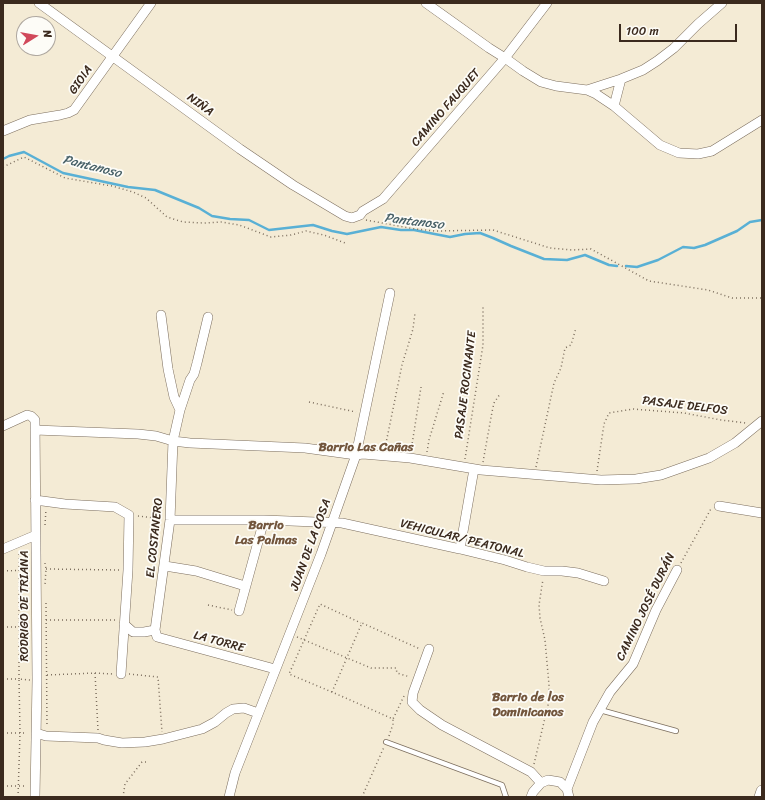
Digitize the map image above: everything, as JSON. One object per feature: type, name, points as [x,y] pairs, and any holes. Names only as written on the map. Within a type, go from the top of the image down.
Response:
[{"type":"street","name":"NIÑA","points":[[39,3],[240,149],[293,185],[345,216],[352,218]]},
{"type":"street","name":"GIOIA","points":[[3,131],[30,120],[60,115],[74,110],[151,3]]},
{"type":"street","points":[[426,3],[489,48],[541,82],[556,86],[587,90],[614,106],[660,145],[679,153],[698,154],[712,151],[762,120]]},
{"type":"street","name":"CAMINO FAUQUET","points":[[352,218],[360,215],[363,211],[383,199],[505,58],[547,3]]},
{"type":"street","points":[[587,90],[643,70],[674,48],[722,3]]},
{"type":"street","points":[[614,106],[621,79]]},
{"type":"street","name":"JUAN DE LA COSA","points":[[229,797],[235,773],[290,634],[356,455],[390,293]]},
{"type":"street","points":[[161,315],[168,368],[174,397],[180,410]]},
{"type":"street","points":[[174,441],[180,410],[190,380],[194,374],[208,317]]},
{"type":"street","name":"RODRIGO DE TRIANA","points":[[3,426],[27,415],[31,416],[35,420],[37,627],[35,797]]},
{"type":"street","points":[[35,430],[138,434],[190,443],[305,448],[356,455],[383,455],[477,469],[534,475],[601,480],[636,480],[661,475],[709,458],[735,443],[760,422]]},
{"type":"street","name":"EL COSTANERO","points":[[156,634],[170,520],[174,441]]},
{"type":"street","points":[[460,549],[477,469]]},
{"type":"street","points":[[36,500],[115,507],[129,515],[128,570],[121,674]]},
{"type":"street","points":[[719,506],[762,513]]},
{"type":"street","name":"VEHICULAR/ PEATONAL","points":[[170,520],[264,520],[342,523],[460,549],[544,571],[578,573],[604,581]]},
{"type":"street","points":[[240,611],[245,586],[264,520]]},
{"type":"street","points":[[3,549],[36,536]]},
{"type":"street","points":[[165,566],[196,571],[245,586]]},
{"type":"street","name":"CAMINO JOSÉ DURÁN","points":[[568,793],[593,722],[610,692],[633,664],[656,610],[677,570]]},
{"type":"street","points":[[124,622],[133,632],[156,634]]},
{"type":"street","points":[[122,647],[133,632]]},
{"type":"street","name":"LA TORRE","points":[[156,634],[275,670]]},
{"type":"street","points":[[426,650],[413,693],[412,702],[420,710],[442,724],[531,772],[541,783],[533,792],[531,797]]},
{"type":"street","points":[[36,733],[46,736],[98,738],[122,743],[145,742],[163,739],[209,726],[233,709],[244,708],[258,713]]},
{"type":"street","name":"CAMINO JOSÉ DURÁN","points":[[541,783],[548,780],[560,782],[568,793]]},
{"type":"street","points":[[760,797],[762,791]]},
{"type":"lane","points":[[600,710],[676,731]]},
{"type":"lane","points":[[386,742],[502,785],[506,797]]},
{"type":"path","points":[[3,167],[24,157],[65,178],[112,186],[133,192],[146,198],[167,217],[183,222],[221,222],[239,224],[271,237],[291,235],[306,231],[324,234],[345,242]]},
{"type":"path","points":[[352,218],[435,231],[493,230],[550,248],[572,250],[591,249],[649,281],[708,290],[732,298],[762,298]]},
{"type":"path","name":"PASAJE ROCINANTE","points":[[464,467],[483,345],[483,305]]},
{"type":"path","points":[[383,455],[402,365],[413,329],[416,313]]},
{"type":"path","points":[[534,475],[554,382],[561,368],[565,348],[571,345],[576,328]]},
{"type":"path","points":[[410,458],[421,387]]},
{"type":"path","points":[[425,461],[429,440],[444,391]]},
{"type":"path","points":[[477,469],[494,403],[500,394]]},
{"type":"path","points":[[309,402],[365,414]]},
{"type":"path","name":"PASAJE DELFOS","points":[[601,480],[598,479],[597,476],[597,467],[604,424],[609,413],[634,409],[684,413],[721,420],[760,422]]},
{"type":"path","points":[[45,525],[46,501]]},
{"type":"path","name":"CAMINO JOSÉ DURÁN","points":[[677,570],[710,508],[719,506]]},
{"type":"path","points":[[129,515],[170,520]]},
{"type":"path","points":[[18,542],[20,627],[20,733],[18,797]]},
{"type":"path","points":[[45,561],[45,590]]},
{"type":"path","points":[[46,569],[128,570]]},
{"type":"path","points":[[3,571],[36,570]]},
{"type":"path","points":[[531,772],[537,756],[549,701],[545,640],[540,618],[539,605],[544,571]]},
{"type":"path","points":[[45,598],[47,675],[46,736]]},
{"type":"path","points":[[393,719],[289,674],[320,604],[426,650]]},
{"type":"path","points":[[208,605],[240,611]]},
{"type":"path","points":[[46,620],[124,622]]},
{"type":"path","points":[[332,692],[362,623]]},
{"type":"path","points":[[3,627],[37,627]]},
{"type":"path","points":[[290,634],[371,668],[396,668],[397,673],[412,677]]},
{"type":"path","points":[[47,675],[95,673],[158,677],[163,739]]},
{"type":"path","points":[[95,673],[98,738]]},
{"type":"path","points":[[3,679],[37,680]]},
{"type":"path","points":[[362,797],[386,742],[393,724],[393,719],[406,691]]},
{"type":"path","points":[[3,733],[36,733]]},
{"type":"path","points":[[123,797],[125,784],[142,762],[147,762]]},
{"type":"path","points":[[3,786],[36,786]]},
{"type":"waterway","name":"Pantanoso","points":[[3,159],[24,152],[63,173],[128,187],[155,190],[199,208],[212,216],[249,220],[269,230],[313,225],[347,234],[381,227],[414,230],[450,237],[480,233],[544,259],[567,260],[585,255],[609,265],[617,266]]},
{"type":"waterway","name":"Pantanoso","points":[[626,266],[637,267],[658,260],[683,247],[694,248],[705,245],[737,231],[750,222],[762,220]]},
{"type":"district","name":"Barrio Las Cañas","points":[[366,448]]},
{"type":"district","name":"Barrio Las Palmas","points":[[266,534]]},
{"type":"district","name":"Barrio de los Dominicanos","points":[[528,706]]}]
